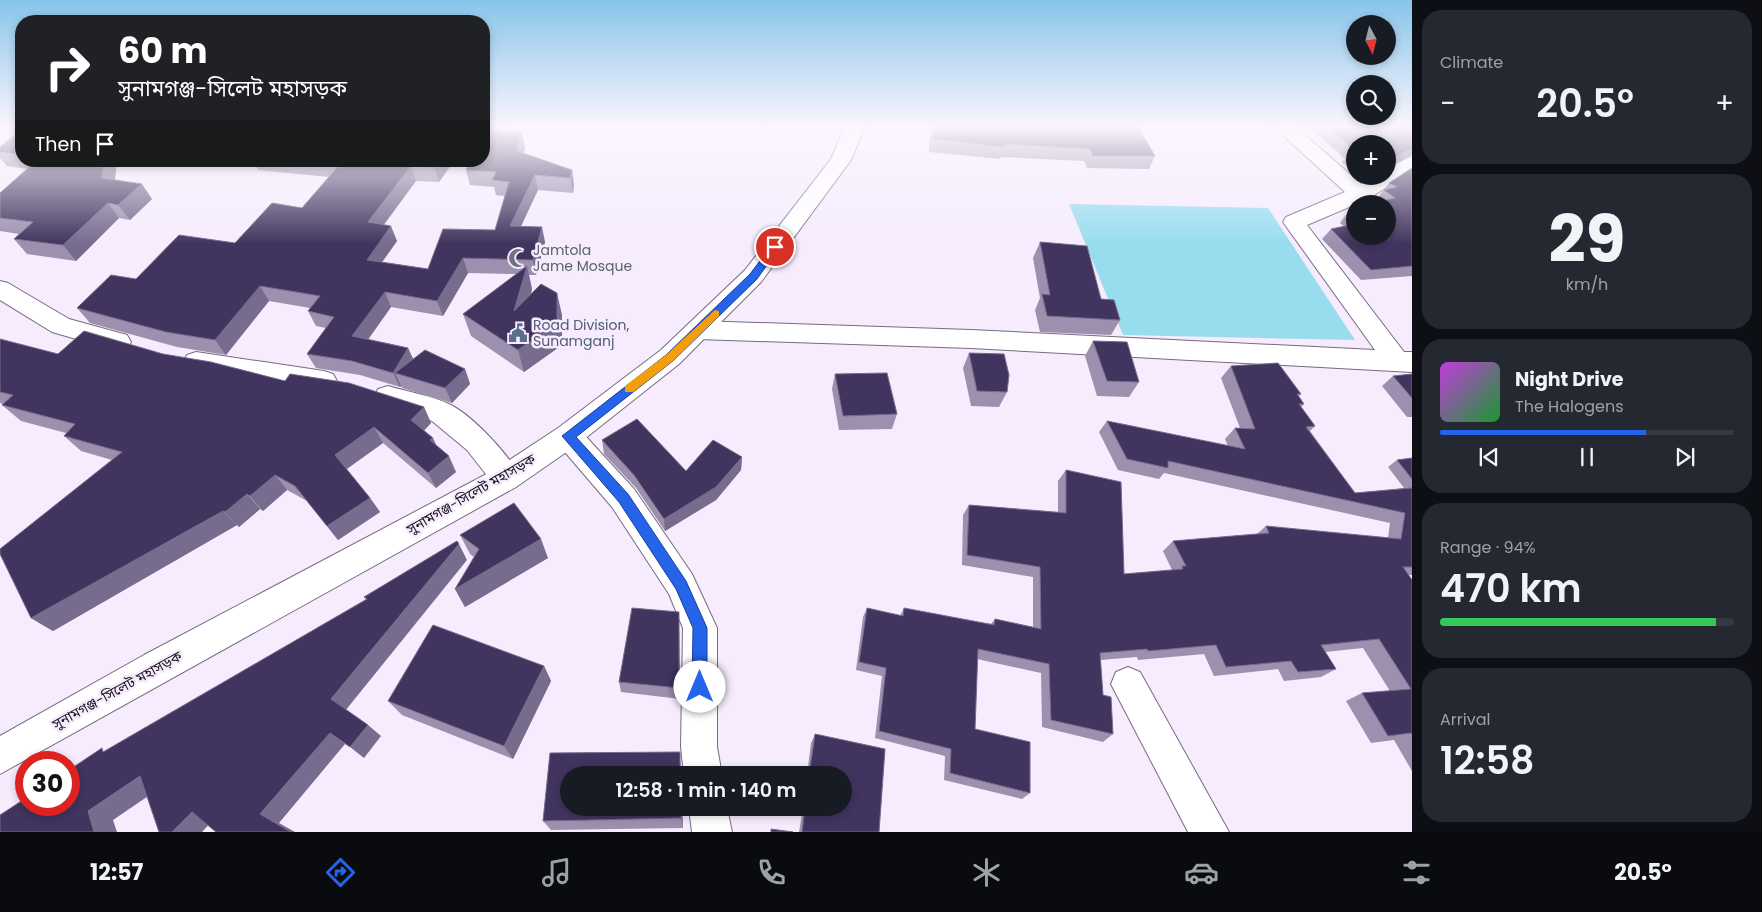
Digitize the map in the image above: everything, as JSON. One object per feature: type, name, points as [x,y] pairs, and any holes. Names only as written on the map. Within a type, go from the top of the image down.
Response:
[{"type":"street","name":"সুনামগঞ্জ-সিলেট মহাসড়ক","points":[[0,756],[156,667],[506,478],[568,436],[670,357],[753,276],[837,166]]},
{"type":"street","points":[[1328,166],[1360,194]]},
{"type":"street","points":[[1404,361],[1294,222],[1360,194],[1407,171]]},
{"type":"street","points":[[0,289],[61,326],[142,349]]},
{"type":"street","points":[[698,330],[972,339],[1404,361]]},
{"type":"street","points":[[168,356],[359,387],[442,413],[477,442],[506,478]]},
{"type":"street","points":[[568,436],[623,498],[681,585],[700,628],[699,747],[702,766]]},
{"type":"street","points":[[1128,684],[1209,832]]},
{"type":"street","points":[[709,816],[712,832]]},
{"type":"water","points":[[1069,204],[1268,208],[1355,340],[1123,335]]},
{"type":"building","points":[[490,166],[560,166],[572,170],[570,178],[535,175],[510,226],[542,227],[533,260],[463,258],[437,301],[385,292],[352,336],[408,348],[393,373],[352,361],[307,354],[334,317],[308,311],[320,296],[260,286],[215,340],[166,332],[77,308],[111,275],[136,279],[179,235],[235,243],[272,203],[302,208],[337,167],[410,167],[368,222],[391,226],[367,260],[428,269],[443,229],[495,230],[509,182],[492,180],[496,172],[466,170],[467,167]]},
{"type":"building","points":[[29,167],[103,167],[102,178],[142,184],[118,205],[108,203],[63,245],[14,239],[33,222],[0,218],[0,193]]},
{"type":"building","points":[[1412,168],[1412,266],[1371,270],[1347,245],[1396,245],[1396,195],[1391,195],[1384,190],[1397,187],[1393,185],[1396,185],[1396,178]]},
{"type":"building","points":[[1346,226],[1346,244],[1331,229]]},
{"type":"building","points":[[1040,242],[1087,246],[1101,299],[1114,300],[1120,320],[1047,316],[1042,294],[1050,295]]},
{"type":"building","points":[[527,266],[514,311],[541,284],[557,293],[557,322],[518,350],[463,314]]},
{"type":"building","points":[[84,331],[163,354],[211,362],[285,381],[290,374],[349,383],[424,407],[411,420],[433,438],[430,440],[449,456],[428,473],[374,427],[335,455],[370,498],[327,526],[295,486],[275,475],[250,496],[247,494],[225,512],[223,511],[31,618],[0,554],[0,549],[122,452],[64,436],[75,424],[2,405],[13,395],[0,392],[0,339],[58,354]]},
{"type":"building","points":[[1093,341],[1127,342],[1139,382],[1107,381]]},
{"type":"building","points":[[425,350],[465,369],[445,388],[395,373]]},
{"type":"building","points":[[969,353],[1004,354],[1009,375],[1007,392],[977,391]]},
{"type":"building","points":[[1278,363],[1301,394],[1297,394],[1304,404],[1299,404],[1315,426],[1306,427],[1355,493],[1412,488],[1412,567],[1403,567],[1412,580],[1412,734],[1388,736],[1362,693],[1411,689],[1379,639],[1321,645],[1336,669],[1298,672],[1291,661],[1226,667],[1216,645],[1100,653],[1103,695],[1111,697],[1113,734],[1051,720],[1049,664],[978,649],[975,729],[1030,742],[1030,793],[950,773],[951,749],[879,731],[886,668],[859,662],[867,608],[903,616],[904,608],[994,625],[995,619],[1041,629],[1040,567],[967,555],[969,505],[1066,513],[1066,470],[1121,482],[1124,574],[1183,569],[1182,566],[1186,566],[1173,541],[1269,533],[1266,526],[1401,539],[1405,513],[1168,461],[1168,468],[1127,459],[1107,421],[1245,449],[1235,428],[1255,429],[1231,366]]},
{"type":"building","points":[[887,373],[897,414],[843,416],[835,374]]},
{"type":"building","points":[[1412,374],[1412,398],[1393,376]]},
{"type":"building","points":[[637,419],[686,471],[713,440],[742,457],[716,487],[664,519],[634,475],[602,440]]},
{"type":"building","points":[[1412,458],[1412,479],[1397,460]]},
{"type":"building","points":[[514,503],[541,539],[455,589],[479,549],[460,535]]},
{"type":"building","points":[[457,541],[459,544],[331,699],[368,725],[350,747],[330,733],[260,814],[291,832],[216,832],[192,812],[172,832],[159,832],[140,776],[88,811],[94,832],[0,832],[0,815],[15,805],[15,816],[80,816],[80,763],[102,748],[103,752],[367,599],[364,597]]},
{"type":"building","points":[[632,608],[679,612],[679,688],[619,682]]},
{"type":"building","points":[[433,625],[544,666],[504,746],[388,701]]},
{"type":"building","points":[[815,734],[885,749],[879,832],[802,832],[804,816],[852,816],[852,766],[810,766]]},
{"type":"building","points":[[680,752],[680,766],[560,766],[560,816],[681,816],[681,818],[543,821],[550,753]]},
{"type":"building","points":[[771,829],[793,832],[771,832]]},
{"type":"slow traffic","points":[[629,389],[670,357],[715,313]]},
{"type":"place","name":"Jamtola Jame Mosque","points":[[518,258]]},
{"type":"place","name":"Road Division, Sunamganj","points":[[518,333]]},
{"type":"route","points":[[700,687],[700,628],[681,585],[623,498],[568,436],[670,357],[753,276],[775,247]]}]
